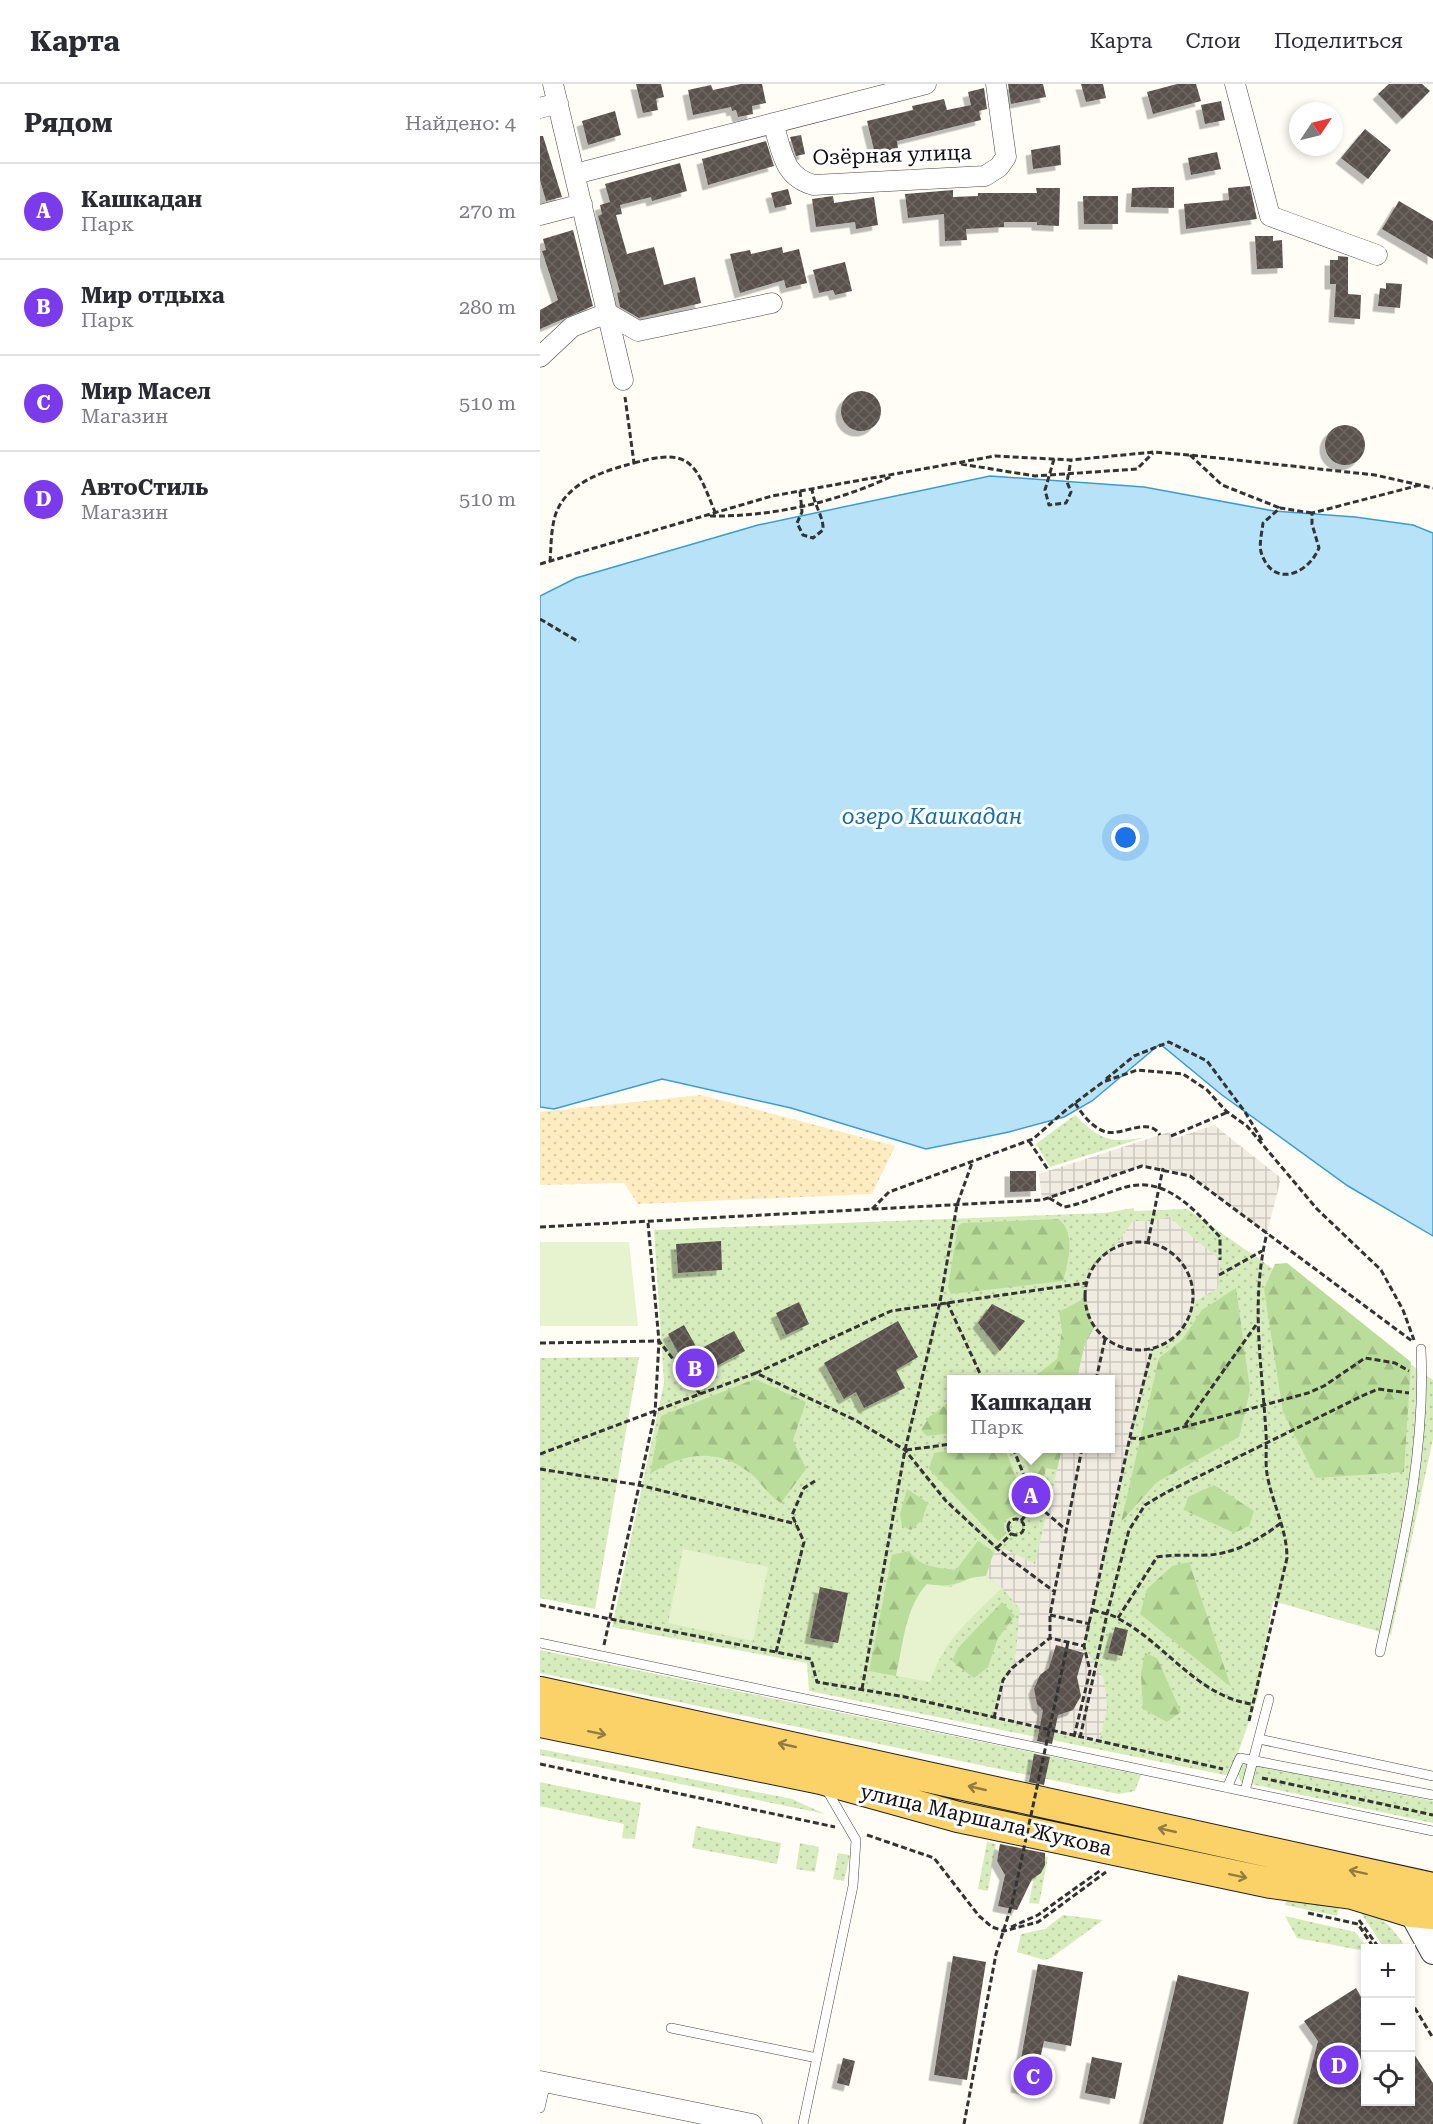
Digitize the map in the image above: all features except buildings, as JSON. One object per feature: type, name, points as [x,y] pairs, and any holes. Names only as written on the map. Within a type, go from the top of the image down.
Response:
[{"type":"main road","name":"улица Маршала Жукова","points":[[540,1692],[1423,1900]]},
{"type":"main road","name":"улица Маршала Жукова","points":[[540,1722],[821,1779],[958,1817],[1271,1883],[1352,1894],[1423,1900]]},
{"type":"street","points":[[553,84],[549,106],[575,174],[623,380]]},
{"type":"street","points":[[575,174],[926,84]]},
{"type":"street","name":"Озёрная улица","points":[[773,123],[790,173],[802,182],[814,184],[985,176],[999,167],[1006,157],[996,84]]},
{"type":"street","points":[[1235,84],[1270,216],[1377,255]]},
{"type":"street","points":[[540,215],[582,204]]},
{"type":"street","points":[[607,313],[638,331],[772,303]]},
{"type":"street","points":[[540,357],[572,327],[607,313]]},
{"type":"street","points":[[1423,1900],[1433,1952]]},
{"type":"street","points":[[543,2081],[752,2124]]},
{"type":"lane","points":[[1380,1652],[1415,1484],[1423,1399],[1423,1378],[1418,1346]]},
{"type":"lane","points":[[540,1643],[1433,1831]]},
{"type":"lane","points":[[1245,1791],[1269,1699]]},
{"type":"lane","points":[[1259,1739],[1433,1776]]},
{"type":"lane","points":[[1227,1788],[1240,1758],[1433,1795]]},
{"type":"lane","points":[[803,2124],[853,1886],[856,1840],[821,1779]]},
{"type":"lane","points":[[671,2028],[817,2058]]},
{"type":"lane","points":[[540,2108],[543,2081]]},
{"type":"path","points":[[623,380],[634,463]]},
{"type":"path","points":[[956,463],[1035,476],[1137,470],[1154,452]]},
{"type":"path","points":[[540,564],[800,491],[995,456],[1071,460],[1154,452],[1375,476],[1433,488]]},
{"type":"path","points":[[1190,455],[1222,485],[1280,508],[1312,513],[1422,485]]},
{"type":"path","points":[[550,563],[554,518],[563,502],[579,484],[609,470],[659,456],[679,456],[699,472],[715,513]]},
{"type":"path","points":[[1054,459],[1052,475],[1045,490],[1049,505],[1058,506],[1066,503],[1071,492],[1067,482],[1071,460]]},
{"type":"path","points":[[705,516],[738,516],[801,506],[868,487],[896,474]]},
{"type":"path","points":[[800,491],[801,506],[797,523],[803,535],[813,538],[823,530],[824,519],[814,503],[812,489]]},
{"type":"path","points":[[1280,508],[1263,523],[1261,552],[1270,567],[1281,574],[1293,574],[1313,562],[1319,548],[1312,524],[1312,513]]},
{"type":"path","points":[[540,620],[579,642]]},
{"type":"path","points":[[871,1210],[889,1192],[1029,1141],[1134,1056],[1169,1042],[1207,1060],[1245,1112],[1267,1149]]},
{"type":"path","points":[[1102,1082],[1137,1070],[1183,1074],[1207,1090],[1228,1112],[1247,1126],[1317,1209],[1381,1270],[1418,1346]]},
{"type":"path","points":[[1075,1103],[1090,1123],[1105,1132],[1122,1132],[1146,1126],[1157,1130],[1160,1135]]},
{"type":"path","points":[[1171,1136],[1228,1112]]},
{"type":"path","points":[[1029,1141],[1049,1171]]},
{"type":"path","points":[[862,1689],[905,1450],[940,1302],[957,1205],[973,1163]]},
{"type":"path","points":[[540,1227],[871,1210],[1049,1198],[1142,1166],[1163,1168],[1190,1176],[1418,1346]]},
{"type":"path","points":[[1148,1242],[1163,1168]]},
{"type":"path","points":[[1049,1198],[1064,1208],[1131,1186],[1159,1188],[1185,1201],[1220,1237],[1220,1260]]},
{"type":"path","points":[[602,1656],[655,1413],[659,1341],[648,1222]]},
{"type":"path","points":[[1248,1725],[1251,1704],[1287,1558],[1287,1540],[1266,1472],[1256,1302],[1267,1233]]},
{"type":"path","points":[[1148,1242],[1164,1247],[1178,1257],[1188,1270],[1193,1286],[1194,1302],[1190,1318],[1174,1338],[1152,1349],[1136,1351],[1120,1347],[1105,1339],[1095,1328],[1088,1313],[1085,1298],[1086,1283],[1092,1268],[1115,1246],[1148,1242]]},
{"type":"path","points":[[1219,1275],[1263,1251]]},
{"type":"path","points":[[540,1454],[655,1413],[756,1373],[891,1311],[940,1302],[1086,1283]]},
{"type":"path","points":[[947,1301],[981,1375]]},
{"type":"path","points":[[1185,1425],[1257,1324]]},
{"type":"path","points":[[1097,1375],[1105,1339]]},
{"type":"path","points":[[540,1343],[659,1341]]},
{"type":"path","points":[[659,1341],[702,1395]]},
{"type":"path","points":[[1074,1737],[1089,1671],[1084,1646],[1152,1349]]},
{"type":"path","points":[[1130,1438],[1140,1439],[1324,1386],[1365,1358],[1395,1363],[1423,1378]]},
{"type":"path","points":[[756,1373],[855,1420],[905,1450],[946,1501],[997,1548],[1054,1592]]},
{"type":"path","points":[[1080,1738],[1107,1614],[1130,1530],[1145,1505],[1167,1492],[1378,1389],[1401,1390],[1423,1399]]},
{"type":"path","points":[[905,1450],[947,1445]]},
{"type":"path","points":[[1015,1453],[1035,1503],[1066,1530]]},
{"type":"path","points":[[1050,1638],[1050,1615],[1081,1453]]},
{"type":"path","points":[[540,1468],[639,1485],[796,1524]]},
{"type":"path","points":[[776,1652],[804,1542],[792,1515],[804,1488],[815,1481]]},
{"type":"path","points":[[1022,1521],[1035,1503]]},
{"type":"path","points":[[1012,1533],[1008,1527],[1010,1522],[1014,1519],[1022,1521]]},
{"type":"path","points":[[997,1548],[1012,1533],[1022,1533],[1024,1525],[1022,1521]]},
{"type":"path","points":[[1118,1618],[1147,1569],[1157,1557],[1177,1553],[1210,1555],[1240,1548],[1281,1523]]},
{"type":"path","points":[[540,1605],[811,1659],[817,1682],[905,1697],[1234,1772]]},
{"type":"path","points":[[1093,1610],[1118,1618],[1212,1691],[1231,1701],[1251,1704]]},
{"type":"path","points":[[1050,1615],[1090,1624]]},
{"type":"path","points":[[994,1719],[1003,1680],[1007,1674],[1050,1638]]},
{"type":"path","points":[[1050,1638],[1084,1646]]},
{"type":"path","points":[[964,2124],[996,1954],[1009,1919],[1068,1642]]},
{"type":"path","points":[[540,1764],[851,1830],[934,1858],[979,1916],[992,1927],[1004,1930],[1038,1915],[1111,1866]]},
{"type":"path","points":[[1249,1775],[1433,1815]]},
{"type":"path","points":[[1302,1911],[1358,1924],[1374,1944]]},
{"type":"path","points":[[1355,1915],[1374,1944]]},
{"type":"path","points":[[1415,2008],[1433,2038]]},
{"type":"green space","points":[[1075,1115],[1092,1130],[1106,1138],[1123,1140],[1146,1137],[1050,1167],[1036,1144]]},
{"type":"green space","points":[[1134,1208],[1134,1211],[1187,1209],[1433,1380],[1433,1439],[1391,1635],[1273,1601],[1258,1696],[1230,1776],[809,1691],[807,1663],[612,1627],[664,1383],[654,1230],[1104,1213]]},
{"type":"green space","points":[[1058,1219],[1068,1232],[1069,1239],[1069,1256],[1063,1281],[951,1294],[948,1287],[958,1226],[963,1223]]},
{"type":"green space","points":[[540,1242],[629,1242],[638,1326],[540,1326]]},
{"type":"green space","points":[[1287,1263],[1411,1362],[1404,1472],[1316,1478],[1283,1412],[1264,1289],[1275,1264]]},
{"type":"green space","points":[[1236,1288],[1250,1390],[1239,1437],[1157,1482],[1121,1522],[1159,1358],[1182,1340],[1202,1310]]},
{"type":"green space","points":[[1085,1298],[1095,1327],[1085,1344],[1078,1375],[1036,1375],[1057,1359],[1062,1331],[1059,1312]]},
{"type":"green space","points":[[639,1357],[595,1609],[540,1598],[540,1358]]},
{"type":"green space","points":[[755,1379],[806,1402],[793,1440],[806,1469],[781,1503],[770,1495],[752,1475],[735,1463],[710,1456],[686,1458],[650,1474],[661,1416]]},
{"type":"green space","points":[[947,1404],[947,1434],[927,1436],[921,1430],[929,1417]]},
{"type":"green space","points":[[947,1451],[947,1453],[1007,1453],[1027,1504],[1020,1512],[1004,1521],[1005,1535],[998,1541],[929,1469],[934,1453]]},
{"type":"green space","points":[[1022,1453],[1061,1453],[1057,1470],[1046,1468],[1039,1499]]},
{"type":"green space","points":[[1214,1485],[1254,1511],[1249,1526],[1234,1533],[1184,1510],[1188,1497]]},
{"type":"green space","points":[[907,1489],[928,1503],[922,1520],[911,1530],[902,1526],[900,1514]]},
{"type":"green space","points":[[978,1541],[994,1552],[986,1576],[950,1585],[937,1585],[907,1622],[896,1676],[869,1671],[892,1555],[909,1551],[924,1564],[956,1570]]},
{"type":"green space","points":[[683,1549],[768,1567],[753,1641],[668,1623]]},
{"type":"green space","points":[[1189,1562],[1231,1687],[1140,1614],[1147,1589],[1172,1566]]},
{"type":"green space","points":[[986,1576],[1002,1588],[950,1642],[930,1682],[896,1676],[909,1615],[927,1584],[950,1587],[971,1578]]},
{"type":"green space","points":[[1002,1602],[1015,1616],[998,1638],[988,1667],[974,1678],[952,1661],[958,1648]]},
{"type":"green space","points":[[540,1650],[1141,1775],[1135,1791],[1119,1794],[540,1673]]},
{"type":"green space","points":[[1145,1653],[1157,1658],[1181,1712],[1167,1722],[1143,1709],[1141,1674]]},
{"type":"green space","points":[[540,1749],[792,1799],[825,1814],[540,1755]]},
{"type":"green space","points":[[1244,1763],[1433,1801],[1433,1823],[1241,1782],[1237,1772]]},
{"type":"green space","points":[[540,1782],[641,1803],[635,1839],[622,1838],[624,1824],[540,1806]]},
{"type":"green space","points":[[696,1826],[781,1843],[777,1864],[692,1848]]},
{"type":"green space","points":[[987,1842],[996,1844],[988,1891],[978,1889]]},
{"type":"green space","points":[[800,1843],[819,1847],[815,1872],[796,1869]]},
{"type":"green space","points":[[838,1853],[850,1855],[844,1881],[833,1879]]},
{"type":"green space","points":[[1038,1855],[1048,1857],[1039,1904],[1029,1903]]},
{"type":"green space","points":[[1287,1898],[1339,1908],[1337,1916],[1285,1905]]},
{"type":"green space","points":[[1361,1913],[1381,1919],[1403,1944],[1381,1944]]},
{"type":"green space","points":[[1063,1915],[1103,1920],[1051,1958],[1044,1960],[1017,1952],[1021,1934],[1045,1929]]},
{"type":"green space","points":[[1285,1916],[1355,1932],[1365,1944],[1361,1944],[1361,1950],[1297,1938]]},
{"type":"sand","points":[[701,1095],[895,1146],[872,1194],[638,1204],[624,1183],[540,1185],[540,1112]]},
{"type":"shaded area","points":[[1214,1125],[1281,1178],[1267,1233],[1190,1176],[1163,1168],[1142,1166],[1042,1200],[1039,1174],[1169,1132],[1173,1139]]},
{"type":"shaded area","points":[[1169,1217],[1220,1260],[1218,1288],[1194,1302],[1189,1318],[1180,1332],[1168,1343],[1152,1349],[1084,1646],[1103,1677],[1106,1695],[1107,1709],[1099,1743],[994,1718],[1003,1680],[1012,1668],[1016,1652],[1020,1609],[1002,1588],[986,1576],[994,1552],[1005,1549],[1035,1564],[1061,1453],[1115,1453],[1115,1375],[1078,1375],[1085,1344],[1094,1328],[1085,1298],[1086,1283],[1093,1268],[1103,1256],[1113,1249],[1133,1221],[1152,1221]]},
{"type":"water","name":"озеро Кашкадан","points":[[990,476],[1144,487],[1274,511],[1355,517],[1413,525],[1433,533],[1433,1236],[1348,1186],[1222,1095],[1160,1044],[1092,1101],[1064,1117],[1009,1132],[926,1149],[791,1108],[662,1079],[554,1109],[540,1107],[540,596],[576,578],[758,525]]},
{"type":"place","name":"Мир отдыха","points":[[695,1368]]},
{"type":"place","name":"Кашкадан","points":[[1031,1495]]},
{"type":"place","name":"АвтоСтиль","points":[[1339,2065]]},
{"type":"place","name":"Мир Масел","points":[[1033,2076]]}]
